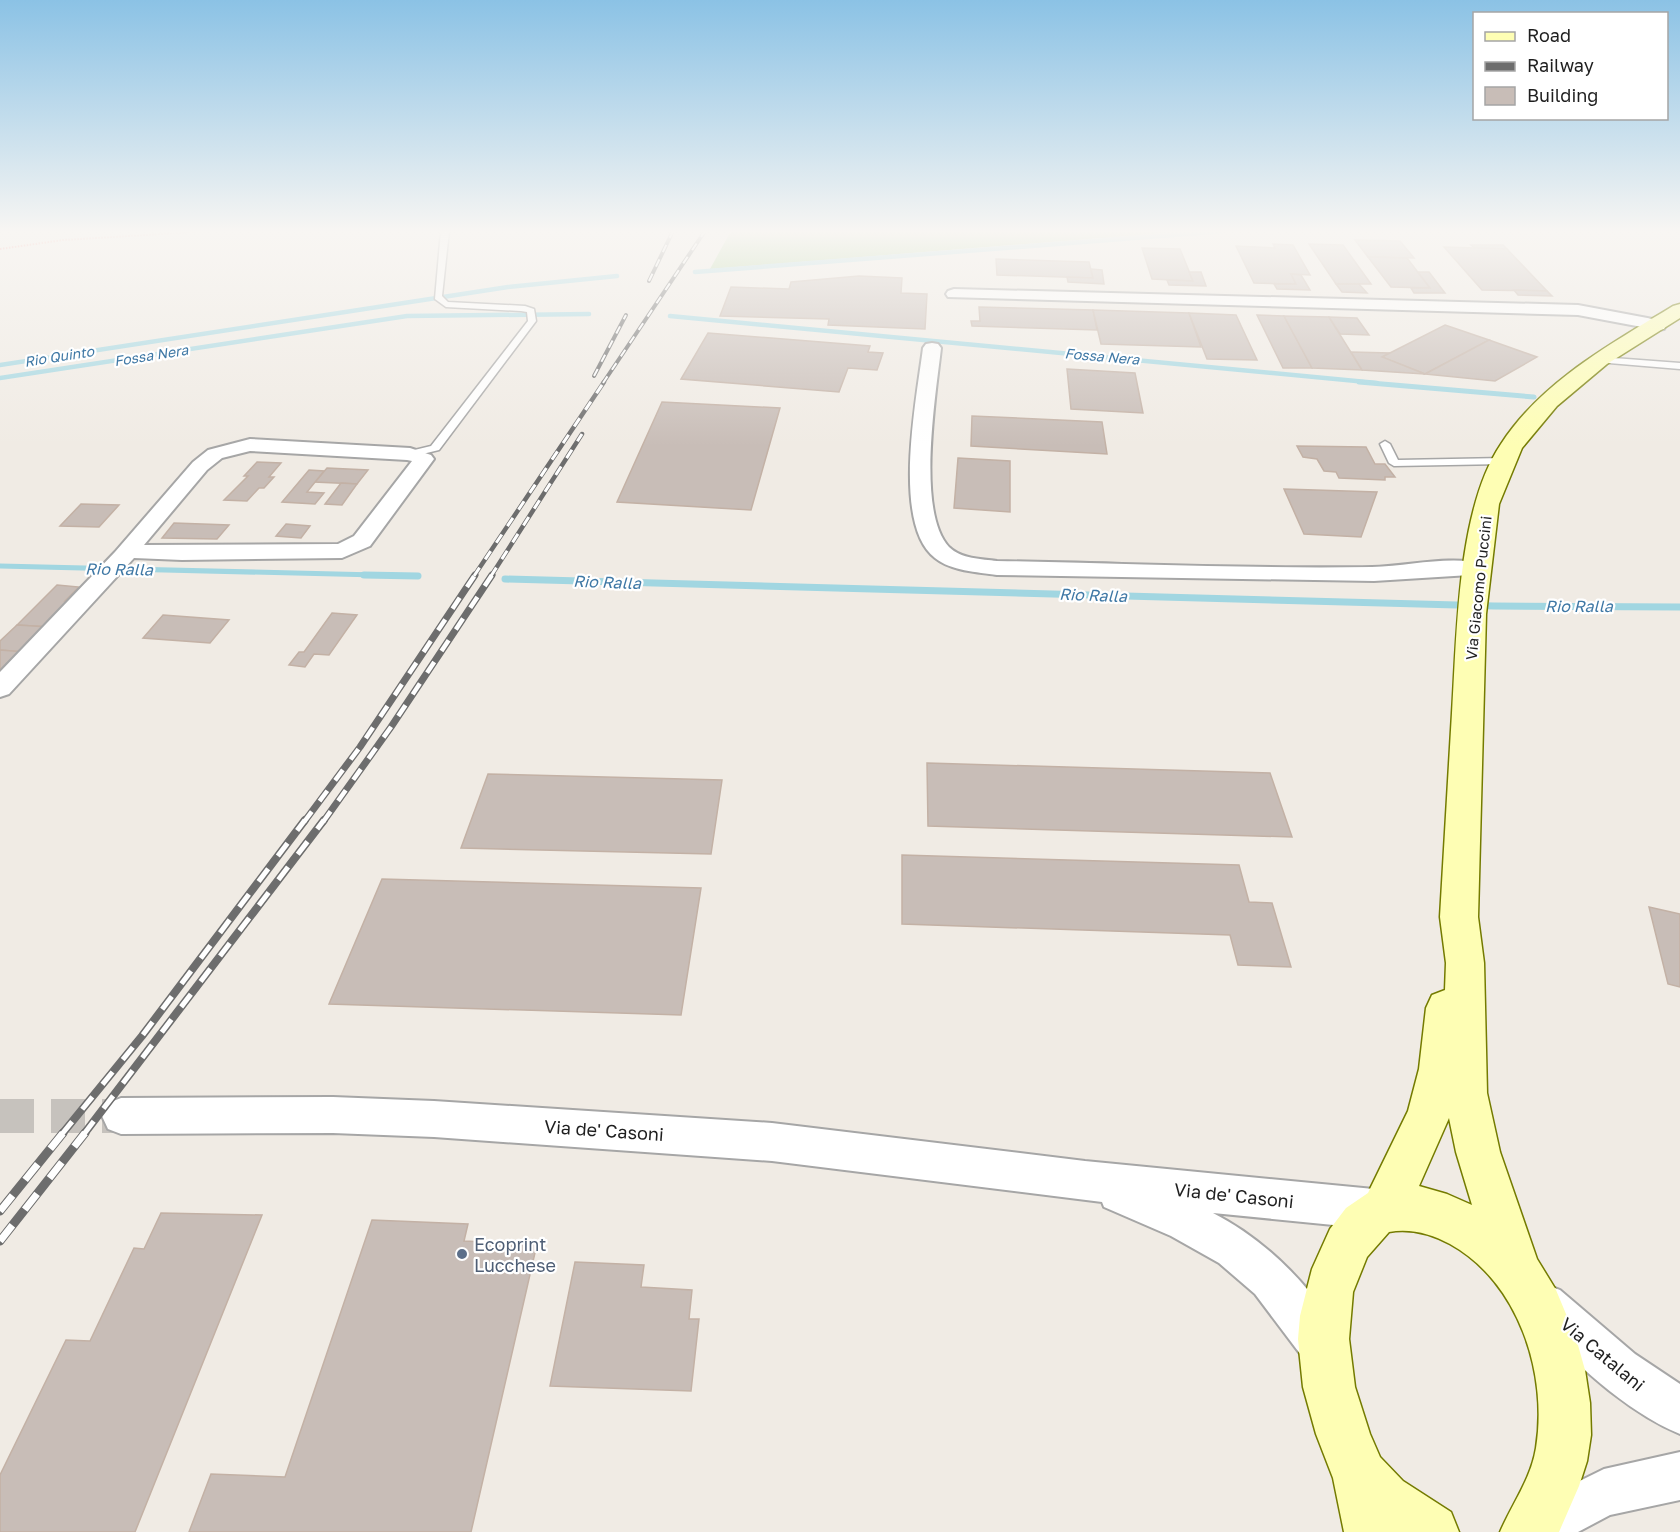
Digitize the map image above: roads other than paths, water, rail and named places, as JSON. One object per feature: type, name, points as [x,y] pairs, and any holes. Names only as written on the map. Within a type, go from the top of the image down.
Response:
[{"type":"main road","name":"Via Giacomo Puccini","points":[[1372,1532],[1360,1476],[1340,1426],[1322,1349],[1323,1322],[1329,1287],[1339,1261],[1357,1230],[1384,1210],[1429,1115],[1440,1069],[1450,958],[1459,917],[1475,593],[1486,504],[1511,446],[1549,401],[1600,360],[1680,310]]},
{"type":"main road","name":"Via Giacomo Puccini","points":[[1459,917],[1465,963],[1466,1092],[1478,1152],[1523,1280],[1545,1325],[1558,1366],[1564,1401],[1564,1436],[1560,1466],[1549,1497],[1528,1532]]},
{"type":"main road","name":"Via Giacomo Puccini","points":[[1384,1210],[1419,1209],[1461,1223],[1497,1249],[1523,1280]]},
{"type":"main road","name":"Via Giacomo Puccini","points":[[1360,1476],[1375,1493],[1431,1532]]},
{"type":"street","points":[[1285,302],[1578,310],[1658,324]]},
{"type":"street","points":[[932,348],[919,481],[926,527],[940,551],[966,564],[997,568],[1374,574],[1446,568],[1475,593]]},
{"type":"street","points":[[0,688],[125,554],[200,466],[215,454],[250,445],[410,453],[424,459],[362,541],[342,551],[125,554]]},
{"type":"street","name":"Via de' Casoni","points":[[121,1116],[333,1115],[542,1125],[772,1142],[1085,1180],[1384,1210]]},
{"type":"street","name":"Via de' Casoni","points":[[1085,1180],[1192,1224],[1220,1239],[1250,1261],[1284,1297],[1322,1349]]},
{"type":"street","name":"Via Catalani","points":[[1523,1280],[1589,1346],[1619,1370],[1680,1411]]},
{"type":"street","points":[[1528,1532],[1604,1493],[1680,1476]]},
{"type":"lane","points":[[410,453],[435,448],[532,321],[532,314],[522,308],[444,302]]},
{"type":"lane","points":[[1600,360],[1680,366]]},
{"type":"lane","points":[[1385,444],[1394,463],[1504,461]]},
{"type":"waterway","name":"Rio Quinto","points":[[0,365],[407,302]]},
{"type":"waterway","name":"Fossa Nera","points":[[0,378],[407,316],[589,314]]},
{"type":"waterway","name":"Fossa Nera","points":[[670,316],[1377,383]]},
{"type":"waterway","name":"Fossa Nera","points":[[1359,382],[1534,397]]},
{"type":"waterway","name":"Rio Ralla","points":[[0,566],[418,576],[364,575]]},
{"type":"waterway","name":"Rio Ralla","points":[[505,579],[1494,606],[1680,607]]},
{"type":"tunnel","points":[[0,1116],[121,1116]]},
{"type":"railway","points":[[603,383],[657,302]]},
{"type":"railway","points":[[594,376],[626,315]]},
{"type":"railway","points":[[474,576],[604,382]]},
{"type":"railway","points":[[491,576],[582,434]]},
{"type":"railway","points":[[304,822],[360,747],[475,575]]},
{"type":"railway","points":[[323,822],[391,727],[492,575]]},
{"type":"railway","points":[[62,1134],[142,1036],[305,820]]},
{"type":"railway","points":[[84,1134],[324,820]]},
{"type":"railway","points":[[0,1211],[63,1133]]},
{"type":"railway","points":[[0,1241],[85,1133]]},
{"type":"place","name":"Ecoprint Lucchese","points":[[462,1254]]}]
